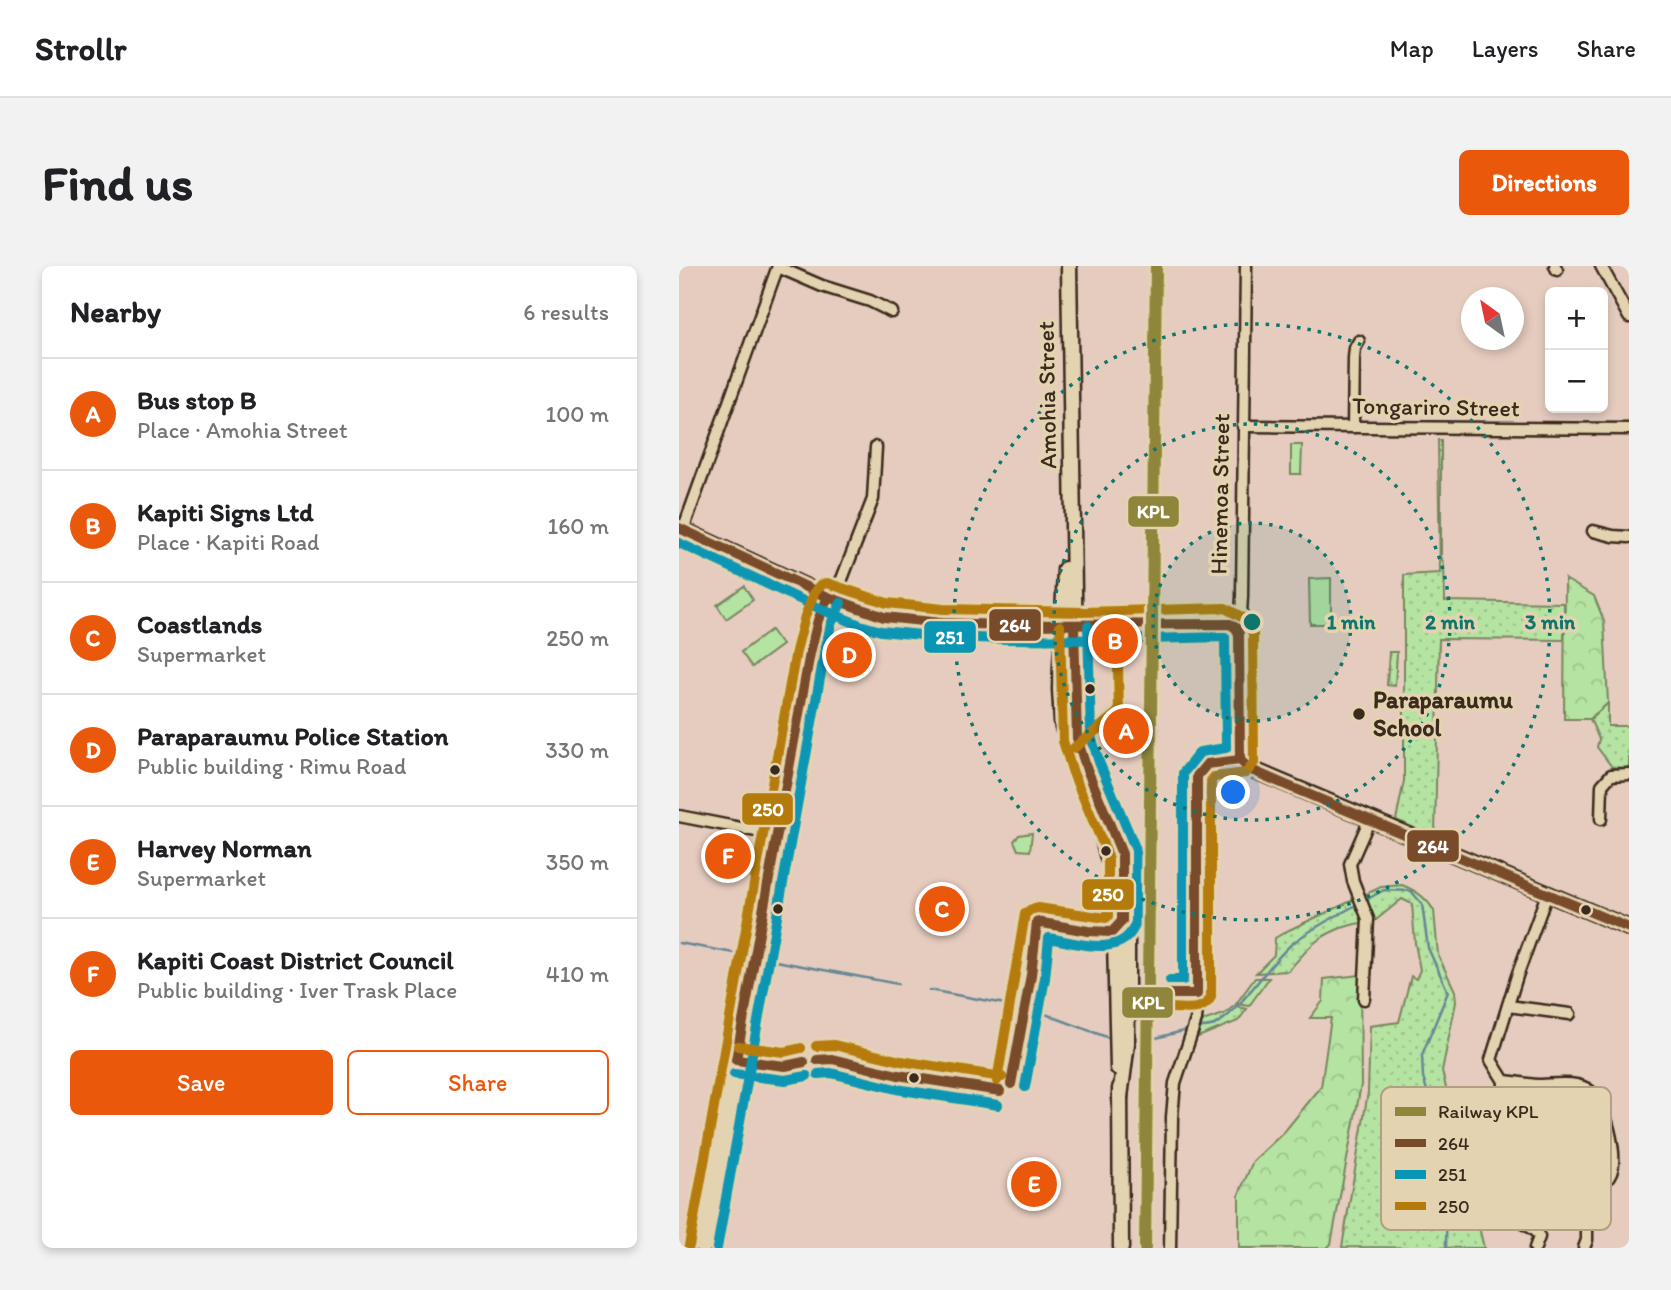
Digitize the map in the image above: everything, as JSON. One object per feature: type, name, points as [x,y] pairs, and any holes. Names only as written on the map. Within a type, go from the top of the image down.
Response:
[{"type":"main road","name":"Amohia Street","points":[[1069,266],[1074,523],[1066,568],[1068,626],[1079,745],[1115,832],[1123,859],[1128,908],[1122,1039]]},
{"type":"main road","points":[[681,529],[828,597],[865,612],[893,618],[942,623],[1068,626],[1224,622],[1234,626]]},
{"type":"main road","points":[[703,1248],[817,620],[828,597]]},
{"type":"main road","name":"Amohia Street","points":[[1068,626],[1060,689],[1063,731],[1075,770],[1105,840],[1114,888],[1122,1039]]},
{"type":"main road","name":"Hinemoa Street","points":[[1234,626],[1239,634],[1240,760]]},
{"type":"main road","points":[[1240,760],[1248,769],[1629,928]]},
{"type":"main road","points":[[1121,1248],[1122,1039]]},
{"type":"street","points":[[681,529],[778,266],[892,312]]},
{"type":"street","name":"Hinemoa Street","points":[[1234,626],[1241,615],[1242,606],[1246,266]]},
{"type":"street","points":[[1601,266],[1629,317]]},
{"type":"street","points":[[1353,428],[1354,358],[1359,341]]},
{"type":"street","name":"Tongariro Street","points":[[1243,426],[1629,429]]},
{"type":"street","points":[[828,597],[842,579],[873,499],[876,447]]},
{"type":"street","points":[[1593,531],[1629,537]]},
{"type":"street","points":[[1170,1248],[1175,1083],[1196,1020],[1197,776],[1207,764],[1240,760]]},
{"type":"street","points":[[1601,819],[1602,785],[1611,775],[1629,774]]},
{"type":"street","points":[[679,816],[776,835]]},
{"type":"street","points":[[1364,999],[1367,914],[1350,864],[1369,821]]},
{"type":"street","points":[[1504,1087],[1504,1081],[1491,1060],[1547,894]]},
{"type":"street","points":[[1508,1006],[1570,1014]]},
{"type":"street","points":[[1504,1081],[1534,1085],[1570,1084],[1580,1087]]},
{"type":"street","points":[[1611,1146],[1614,1158],[1611,1173]]},
{"type":"street","points":[[1532,1230],[1539,1237],[1535,1248]]},
{"type":"street","points":[[1584,1248],[1587,1230]]},
{"type":"green space","points":[[1438,440],[1441,440],[1441,556],[1444,566],[1445,601],[1564,603],[1564,640],[1439,639],[1435,837],[1396,820],[1404,781],[1404,575],[1440,573]]},
{"type":"green space","points":[[1291,445],[1302,445],[1301,474],[1291,474]]},
{"type":"green space","points":[[1331,578],[1331,624],[1310,624],[1309,579]]},
{"type":"green space","points":[[1565,579],[1594,596],[1604,621],[1608,703],[1590,719],[1564,719]]},
{"type":"green space","points":[[744,586],[753,600],[726,619],[717,605]]},
{"type":"green space","points":[[771,630],[782,645],[752,667],[741,652]]},
{"type":"green space","points":[[1389,652],[1397,652],[1395,686],[1387,685]]},
{"type":"green space","points":[[1608,703],[1608,726],[1629,726],[1629,768],[1612,767],[1597,747],[1599,739],[1590,719]]},
{"type":"green space","points":[[1032,833],[1030,851],[1018,850],[1014,841],[1019,835]]},
{"type":"green space","points":[[1402,885],[1411,889],[1428,902],[1434,911],[1438,955],[1455,991],[1456,1002],[1442,1071],[1446,1087],[1381,1087],[1381,1230],[1480,1230],[1484,1248],[1342,1247],[1368,1092],[1370,1026],[1399,1022],[1411,976],[1416,979],[1420,970],[1412,904],[1402,899],[1373,922],[1371,913],[1363,916],[1363,923],[1341,928],[1323,937],[1288,971],[1256,973],[1274,955],[1275,938],[1381,887]]},
{"type":"green space","points":[[1360,975],[1361,1085],[1331,1244],[1327,1248],[1239,1248],[1239,1194],[1253,1161],[1284,1132],[1321,1087],[1331,1018],[1310,1018],[1323,1001],[1324,979]]},
{"type":"green space","points":[[1255,978],[1269,978],[1249,1006],[1236,1004]]},
{"type":"green space","points":[[1234,1006],[1247,1009],[1238,1021],[1198,1037],[1202,1021],[1224,1014]]},
{"type":"green space","points":[[751,1069],[778,1077],[760,1074],[758,1080],[753,1079],[722,1233],[725,1238],[718,1235],[716,1229],[744,1076]]},
{"type":"waterway","points":[[1364,901],[1384,890],[1411,891],[1422,904],[1428,948],[1448,992],[1422,1055],[1426,1087]]},
{"type":"waterway","points":[[1198,1028],[1214,1025],[1224,1019],[1293,943],[1358,904]]},
{"type":"waterway","points":[[679,943],[750,956]]},
{"type":"waterway","points":[[760,958],[898,984]]},
{"type":"waterway","points":[[929,990],[1032,1009],[1109,1038]]},
{"type":"waterway","points":[[1140,1038],[1156,1038],[1191,1029]]},
{"type":"waterway","points":[[1446,1230],[1446,1248]]},
{"type":"rail line","name":"KPL","points":[[1145,1248],[1156,266]]},
{"type":"transit line","name":"264","points":[[679,528],[828,597],[884,617],[942,623],[1005,625],[1230,624],[1239,634],[1240,760]]},
{"type":"transit line","name":"251","points":[[679,543],[823,610],[881,631],[1005,639],[1225,637],[1226,748],[1200,752],[1183,773],[1183,980],[1170,980]]},
{"type":"transit line","name":"250","points":[[689,1246],[796,651],[805,616],[820,585],[827,583],[887,603],[943,609],[1083,612],[1225,608],[1247,620],[1253,634],[1254,763],[1246,773],[1214,777],[1211,781],[1211,997],[1198,1008],[1170,1008]]},
{"type":"transit line","name":"264","points":[[804,1062],[785,1066],[736,1060],[810,653],[818,620],[828,597]]},
{"type":"transit line","name":"251","points":[[717,1248],[824,656],[831,624],[841,603]]},
{"type":"transit line","name":"250","points":[[1074,748],[1119,712],[1117,625]]},
{"type":"transit line","name":"250","points":[[997,1081],[1025,914],[1038,908],[1106,918],[1108,916],[1108,856],[1073,773],[1063,741],[1060,626]]},
{"type":"transit line","name":"264","points":[[1011,1084],[1031,975],[1037,922],[1088,931],[1112,932],[1122,921],[1122,854],[1077,738],[1074,626]]},
{"type":"transit line","name":"251","points":[[1025,1087],[1045,978],[1049,938],[1086,945],[1111,945],[1130,934],[1136,922],[1136,850],[1099,762],[1091,736],[1088,626]]},
{"type":"transit line","name":"264","points":[[1240,760],[1249,769],[1286,785],[1629,928]]},
{"type":"transit line","name":"264","points":[[1170,994],[1197,994],[1197,776],[1207,764],[1240,760]]},
{"type":"transit line","name":"250","points":[[816,1046],[834,1045],[901,1061],[1002,1077]]},
{"type":"transit line","name":"250","points":[[738,1046],[784,1052],[801,1048]]},
{"type":"transit line","name":"264","points":[[817,1060],[832,1059],[898,1075],[1000,1091]]},
{"type":"transit line","name":"251","points":[[818,1074],[831,1073],[896,1089],[998,1105]]},
{"type":"transit line","name":"251","points":[[734,1074],[785,1080],[807,1076]]},
{"type":"place","name":"Kapiti Signs Ltd","points":[[1115,641]]},
{"type":"place","name":"Paraparaumu Police Station","points":[[849,655]]},
{"type":"place","name":"Paraparaumu School","points":[[1359,714]]},
{"type":"place","name":"Bus stop B","points":[[1126,731]]},
{"type":"place","name":"Kapiti Coast District Council","points":[[728,856]]},
{"type":"place","name":"Coastlands","points":[[942,909]]},
{"type":"place","name":"Harvey Norman","points":[[1034,1184]]}]
